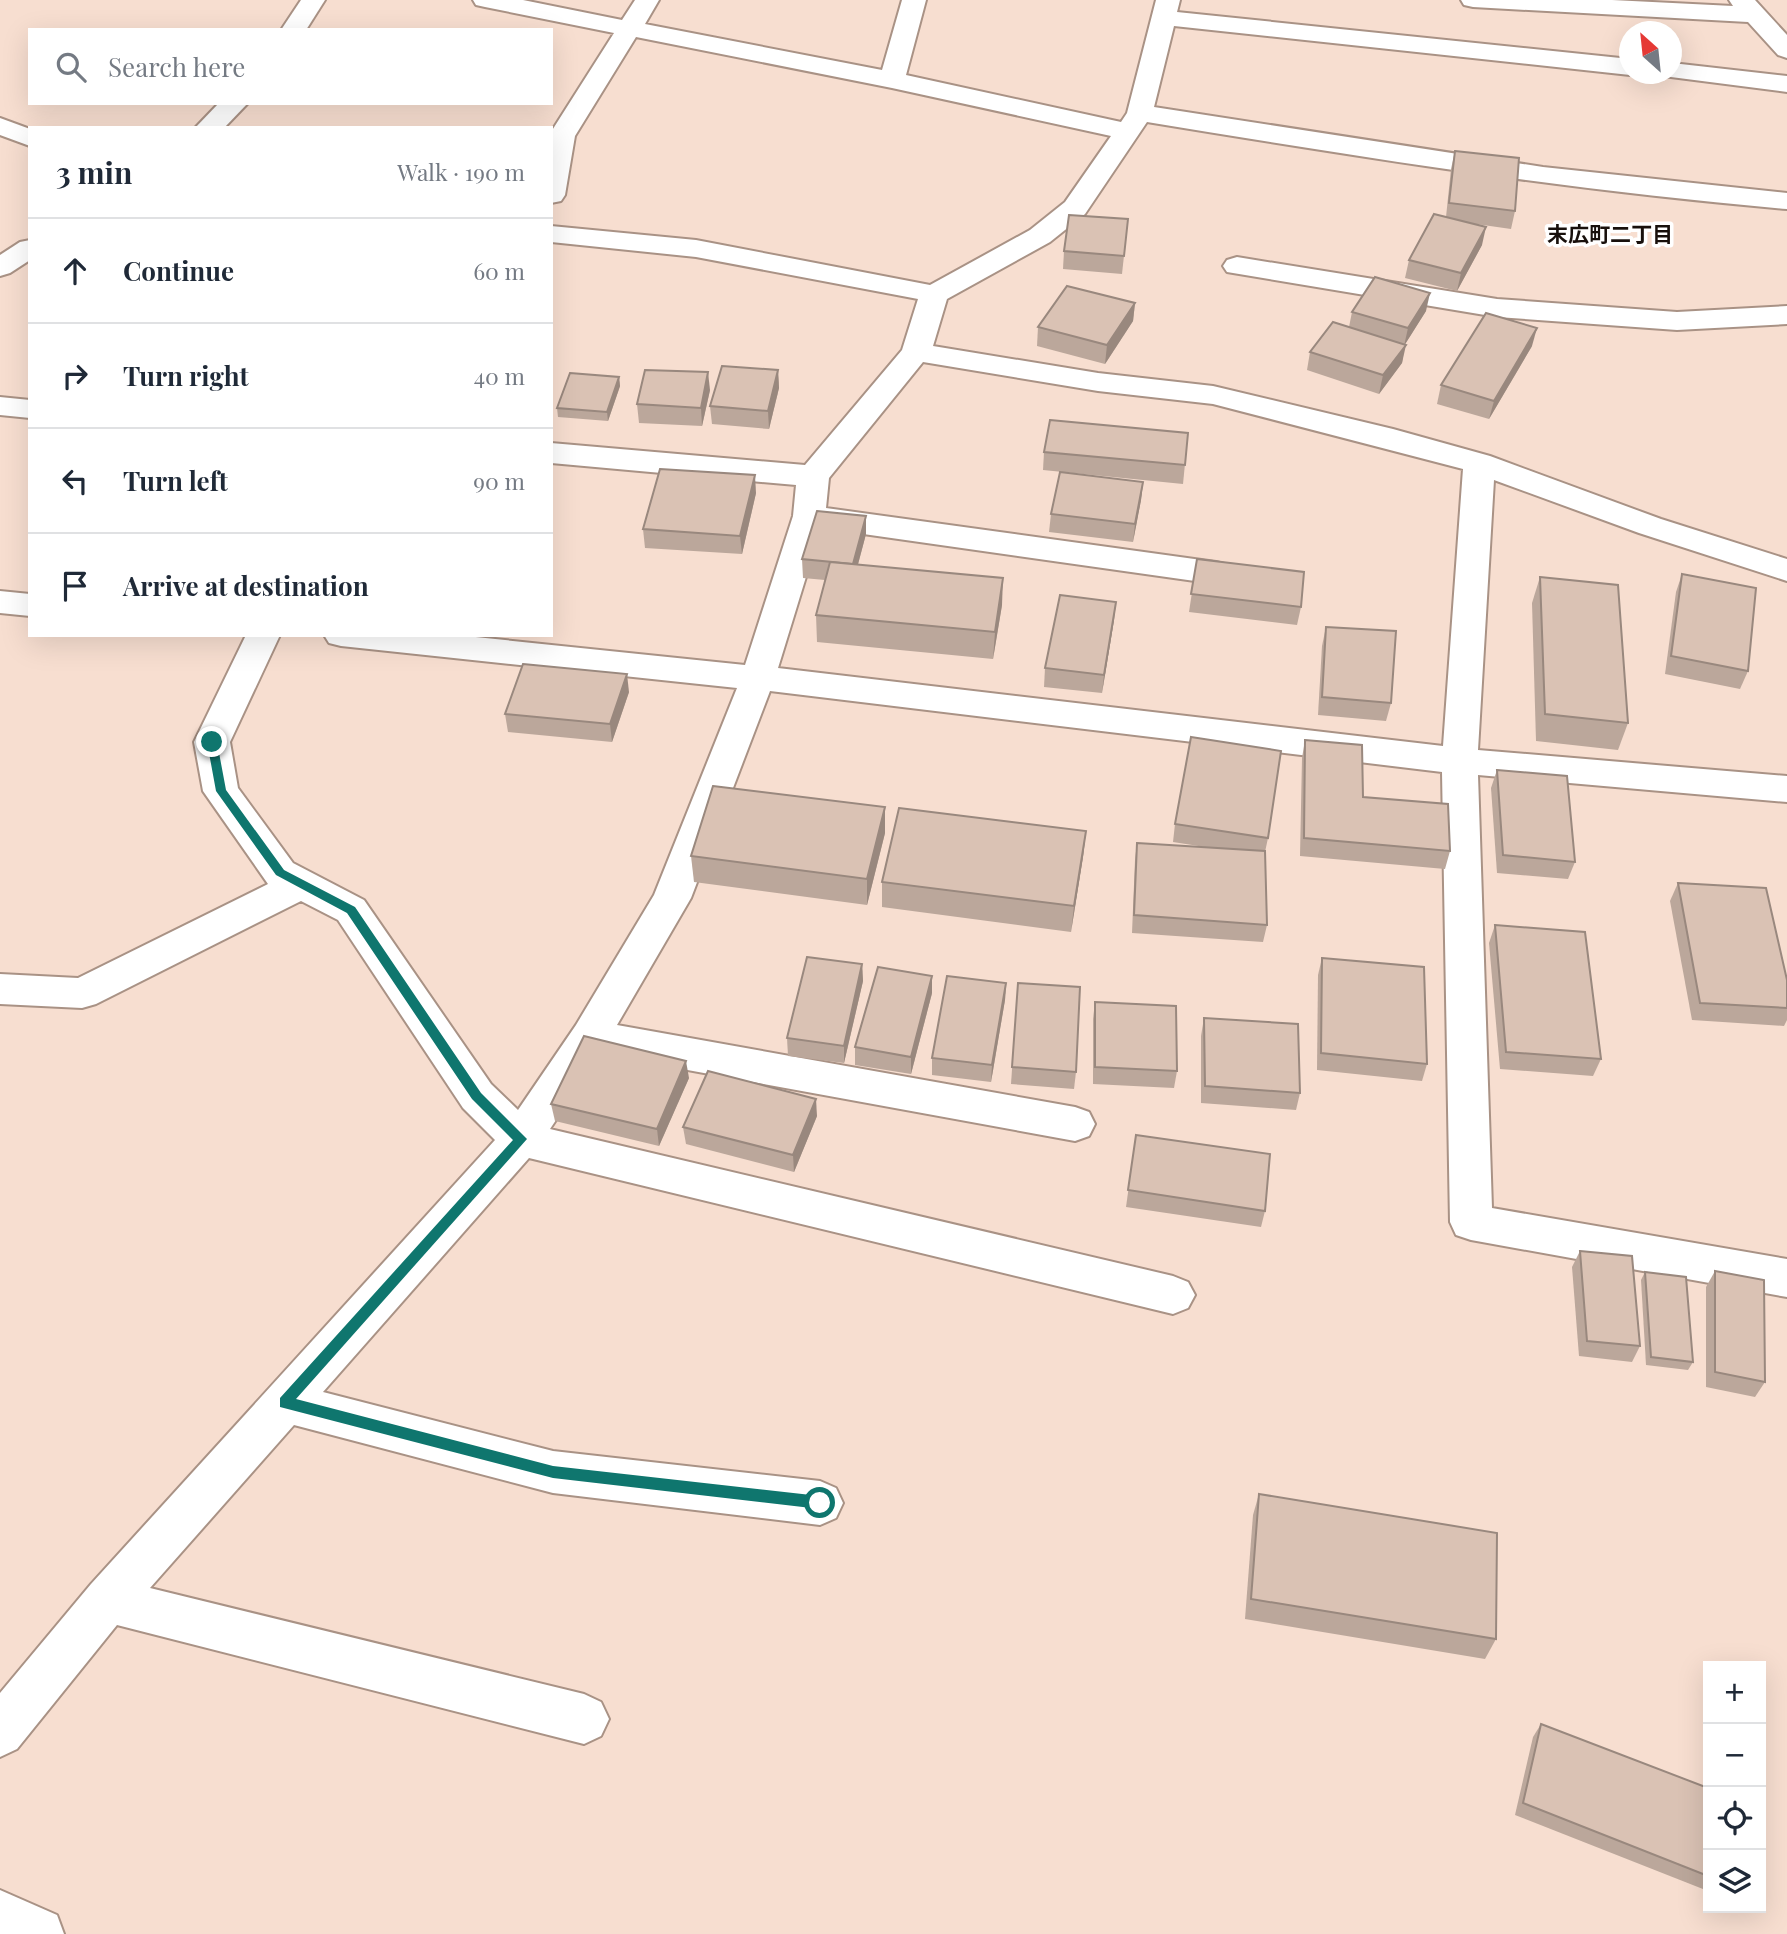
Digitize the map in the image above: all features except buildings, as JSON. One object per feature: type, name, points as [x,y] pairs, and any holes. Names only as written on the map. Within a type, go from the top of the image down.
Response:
[{"type":"street","points":[[294,28],[313,0]]},
{"type":"street","points":[[485,0],[892,80],[1133,122],[1712,195],[1787,201]]},
{"type":"street","points":[[553,184],[562,136],[647,0]]},
{"type":"street","points":[[892,80],[914,0]]},
{"type":"street","points":[[1473,0],[1748,8],[1787,50]]},
{"type":"street","points":[[553,234],[611,236],[678,244],[934,294],[1040,236],[1075,208],[1133,122],[1167,9],[1619,66]]},
{"type":"street","points":[[1682,72],[1787,84]]},
{"type":"street","points":[[210,126],[233,105]]},
{"type":"street","points":[[0,126],[28,137]]},
{"type":"street","points":[[0,267],[28,249]]},
{"type":"street","points":[[1237,266],[1497,308],[1677,321],[1787,315]]},
{"type":"street","points":[[0,1732],[108,1600],[521,1139],[590,1036],[672,898],[758,677],[809,516],[813,476],[916,352],[934,294]]},
{"type":"street","points":[[916,352],[1098,382],[1213,396],[1393,439],[1479,463],[1650,526],[1787,570]]},
{"type":"street","points":[[0,406],[28,409]]},
{"type":"street","points":[[553,453],[813,476]]},
{"type":"street","points":[[1479,463],[1460,761],[1471,1222],[1787,1278]]},
{"type":"street","points":[[809,516],[1216,573]]},
{"type":"street","points":[[0,602],[28,605]]},
{"type":"street","points":[[262,637],[212,742],[221,791],[280,873],[351,910],[477,1096],[521,1139],[1173,1296]]},
{"type":"street","points":[[361,637],[758,677],[1460,761],[1787,789]]},
{"type":"street","points":[[0,989],[82,993],[301,884]]},
{"type":"street","points":[[590,1036],[1075,1124]]},
{"type":"street","points":[[285,1402],[553,1472],[820,1503]]},
{"type":"street","points":[[108,1600],[584,1718]]},
{"type":"street","points":[[0,1916],[38,1934]]},
{"type":"district","name":"末広町二丁目","points":[[1610,233]]},
{"type":"route","points":[[212,742],[221,791],[280,873],[351,910],[477,1096],[521,1139],[285,1402],[553,1472],[820,1503]]}]
